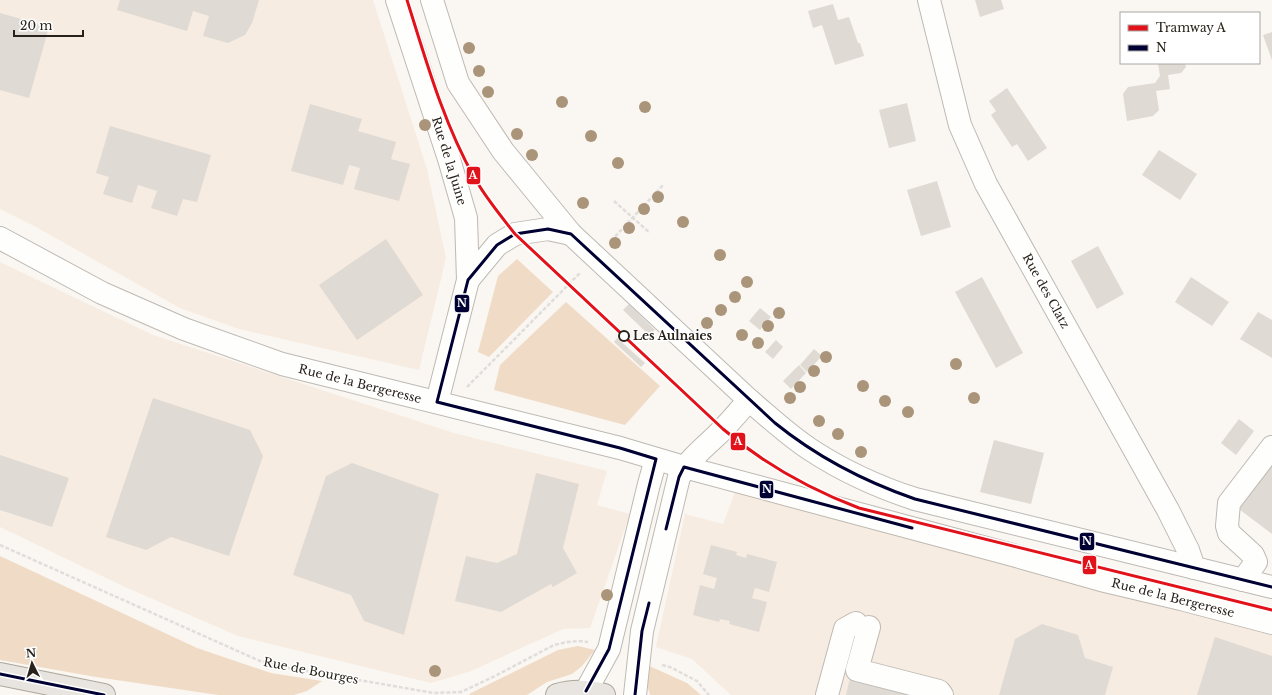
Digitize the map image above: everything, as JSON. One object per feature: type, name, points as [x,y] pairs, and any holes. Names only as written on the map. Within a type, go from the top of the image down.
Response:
[{"type":"main road","points":[[0,674],[104,695]]},
{"type":"main road","points":[[557,695],[566,692],[595,693]]},
{"type":"street","name":"Rue de la Juine","points":[[397,0],[449,159],[466,218],[468,280],[439,393]]},
{"type":"street","name":"Rue de la Juine","points":[[432,0],[458,83],[503,151],[571,234],[749,400]]},
{"type":"street","name":"Rue des Clatz","points":[[929,0],[960,125],[986,184],[1168,510],[1188,550],[1194,568]]},
{"type":"street","name":"Rue de la Juine","points":[[468,280],[497,245],[515,234],[548,228],[571,234]]},
{"type":"street","name":"Rue de la Bergeresse","points":[[0,238],[102,293],[196,333],[282,364],[379,389],[439,393],[684,468],[1101,580],[1272,623]]},
{"type":"street","points":[[635,695],[642,631],[679,477],[684,468],[693,458],[723,429],[749,400],[775,423],[809,449],[842,469],[893,492],[923,501],[1272,587]]},
{"type":"street","points":[[1243,580],[1256,562],[1253,555],[1229,533],[1227,526],[1229,504],[1272,447]]},
{"type":"street","points":[[595,693],[609,649],[656,459]]},
{"type":"street","points":[[828,695],[845,629],[862,625],[858,670],[939,691],[942,695]]},
{"type":"path","points":[[608,244],[664,184]]},
{"type":"path","points":[[614,201],[650,233]]},
{"type":"path","points":[[439,393],[466,388],[582,271]]},
{"type":"path","name":"Rue de Bourges","points":[[0,545],[260,661],[283,667],[434,694],[462,693],[554,645],[580,641],[609,649]]},
{"type":"path","points":[[638,658],[670,667],[697,681],[709,695]]},
{"type":"shaded area","points":[[0,0],[373,0],[427,169],[446,258],[419,370],[239,329],[180,308],[36,227],[0,209]]},
{"type":"shaded area","points":[[517,259],[553,292],[489,357],[478,352],[498,276]]},
{"type":"shaded area","points":[[0,262],[153,335],[454,433],[607,471],[597,505],[630,514],[590,628],[563,629],[471,671],[431,683],[238,636],[125,587],[0,527]]},
{"type":"shaded area","points":[[566,302],[660,386],[625,425],[494,390],[500,365]]},
{"type":"shaded area","points":[[735,492],[1272,633],[1272,695],[731,695],[692,659],[656,647],[685,514],[723,524]]},
{"type":"shaded area","points":[[0,556],[197,648],[271,673],[322,681],[307,691],[294,695],[218,695],[96,677],[0,660]]},
{"type":"shaded area","points":[[578,646],[595,650],[582,666],[572,674],[547,682],[527,695],[469,695],[558,650]]},
{"type":"shaded area","points":[[645,664],[687,683],[701,695],[650,695],[645,678]]},
{"type":"building","points":[[120,0],[259,0],[252,23],[245,35],[228,43],[203,36],[209,16],[193,11],[187,31],[117,10]]},
{"type":"building","points":[[975,0],[1001,0],[1004,9],[980,17]]},
{"type":"building","points":[[833,4],[838,20],[849,17],[864,56],[835,65],[822,25],[813,28],[808,11]]},
{"type":"building","points":[[0,13],[49,27],[29,98],[0,90]]},
{"type":"building","points":[[1272,32],[1272,60],[1263,35]]},
{"type":"building","points":[[1158,64],[1185,64],[1186,67],[1181,73],[1168,75],[1170,89],[1156,91],[1159,110],[1153,116],[1127,121],[1123,94],[1128,87],[1155,83],[1160,76]]},
{"type":"building","points":[[1007,88],[1047,148],[1028,161],[1017,144],[1012,147],[991,115],[996,111],[989,101]]},
{"type":"building","points":[[907,103],[916,141],[889,148],[879,110]]},
{"type":"building","points":[[310,104],[362,119],[358,131],[396,142],[391,159],[410,164],[399,201],[354,189],[360,168],[349,165],[343,185],[291,171]]},
{"type":"building","points":[[110,126],[211,155],[197,202],[183,199],[177,216],[151,208],[157,191],[138,185],[132,203],[103,194],[109,177],[96,173]]},
{"type":"building","points":[[1159,150],[1197,174],[1180,200],[1142,175]]},
{"type":"building","points":[[937,181],[951,227],[921,236],[907,190]]},
{"type":"building","points":[[386,239],[423,295],[357,340],[319,285]]},
{"type":"building","points":[[1098,246],[1124,294],[1097,309],[1071,261]]},
{"type":"building","points":[[982,277],[1023,353],[996,368],[955,292]]},
{"type":"building","points":[[1191,277],[1229,302],[1212,326],[1175,302]]},
{"type":"building","points":[[629,304],[655,330],[649,335],[623,310]]},
{"type":"building","points":[[760,308],[771,317],[760,330],[749,321]]},
{"type":"building","points":[[1258,312],[1272,320],[1272,358],[1240,339]]},
{"type":"building","points":[[617,338],[645,363],[641,367],[614,342]]},
{"type":"building","points":[[776,340],[783,347],[773,359],[765,352]]},
{"type":"building","points":[[814,349],[822,356],[807,372],[800,365]]},
{"type":"building","points":[[799,365],[806,373],[791,389],[783,381]]},
{"type":"building","points":[[153,398],[250,430],[263,456],[229,556],[171,537],[146,550],[106,537]]},
{"type":"building","points":[[1239,419],[1254,431],[1236,455],[1221,443]]},
{"type":"building","points":[[994,440],[1044,453],[1031,504],[980,492]]},
{"type":"building","points":[[0,455],[69,478],[52,527],[0,510]]},
{"type":"building","points":[[352,463],[439,494],[404,635],[364,621],[351,595],[293,575],[326,476]]},
{"type":"building","points":[[1272,465],[1272,534],[1239,509]]},
{"type":"building","points":[[536,473],[579,484],[563,548],[577,573],[553,587],[551,584],[501,612],[455,601],[466,556],[497,563],[517,554]]},
{"type":"building","points":[[711,545],[737,552],[736,555],[746,558],[747,554],[777,562],[769,592],[755,588],[752,598],[767,602],[759,632],[729,624],[730,621],[720,619],[719,622],[693,615],[700,585],[714,589],[717,578],[703,574]]},
{"type":"building","points":[[1042,624],[1078,635],[1085,658],[1113,667],[1105,695],[999,695],[1015,639]]},
{"type":"building","points":[[1215,637],[1272,656],[1272,695],[1197,695]]},
{"type":"building","points":[[851,674],[931,695],[846,695]]},
{"type":"tram line","name":"A","points":[[407,0],[428,68],[444,113],[463,156],[483,192],[515,234],[723,429],[739,442],[771,464],[805,484],[822,493],[859,508],[1272,610]]},
{"type":"transit line","name":"N","points":[[586,691],[609,649],[656,459],[620,448],[437,402],[468,280],[497,245],[515,234],[548,229],[571,234],[775,423],[807,447],[859,476],[915,499],[1272,587]]},
{"type":"transit line","name":"N","points":[[666,529],[679,477],[684,467],[912,528]]},
{"type":"transit line","name":"N","points":[[635,695],[642,631],[649,603]]},
{"type":"transit line","name":"N","points":[[0,674],[104,695]]},
{"type":"place","name":"Les Aulnaies","points":[[624,336]]}]
